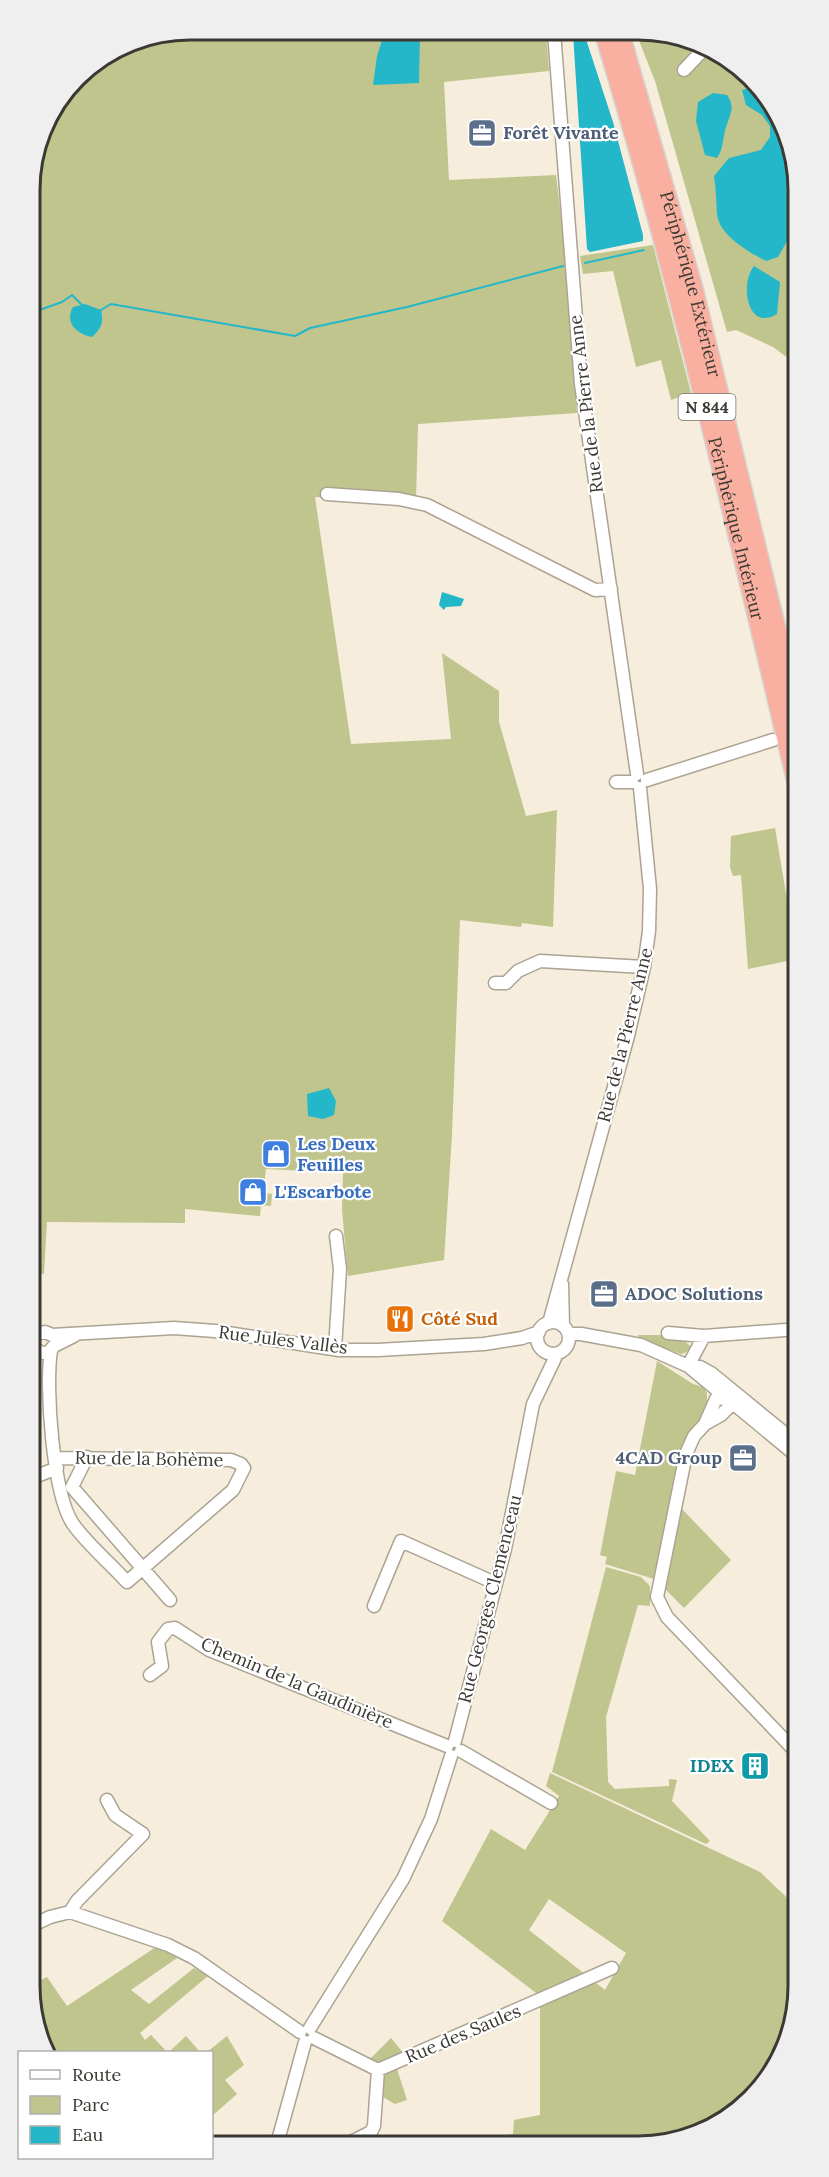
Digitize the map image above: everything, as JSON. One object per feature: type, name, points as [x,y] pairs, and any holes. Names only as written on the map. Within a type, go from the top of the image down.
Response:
[{"type":"highway","name":"Périphérique Intérieur","points":[[606,40],[657,214],[704,394],[788,746]]},
{"type":"highway","name":"Périphérique Extérieur","points":[[622,40],[693,287],[788,676]]},
{"type":"street","name":"Rue de la Pierre Anne","points":[[549,1323],[628,1036],[650,931],[650,889],[639,781],[581,384],[555,40]]},
{"type":"street","points":[[684,70],[700,54]]},
{"type":"street","points":[[327,494],[399,499],[427,505],[595,590],[611,589]]},
{"type":"street","points":[[616,782],[639,781],[773,740]]},
{"type":"street","points":[[495,983],[506,983],[518,971],[540,961],[644,967]]},
{"type":"street","points":[[335,1349],[340,1269],[336,1236]]},
{"type":"street","name":"Rue de la Pierre Anne","points":[[561,1277],[567,1335]]},
{"type":"street","points":[[538,1332],[549,1323],[567,1335]]},
{"type":"street","name":"Rue Jules Vallès","points":[[44,1347],[81,1332],[194,1330],[335,1349],[378,1350],[484,1344],[522,1338],[538,1332]]},
{"type":"street","points":[[668,1333],[704,1336],[788,1330]]},
{"type":"street","name":"Rue Georges Clemenceau","points":[[279,2136],[307,2035],[403,1880],[431,1819],[453,1748],[495,1583],[506,1549],[533,1404],[540,1386],[547,1351],[538,1332]]},
{"type":"street","points":[[547,1351],[567,1335],[581,1334],[640,1345],[688,1366],[700,1367],[788,1448]]},
{"type":"street","points":[[688,1366],[704,1336]]},
{"type":"street","name":"Rue Jules Vallès","points":[[484,1344],[547,1351]]},
{"type":"street","points":[[44,1347],[56,1463],[64,1506],[74,1524],[127,1582],[143,1568]]},
{"type":"street","points":[[788,1437],[731,1398],[716,1399],[705,1424],[694,1436],[686,1454],[657,1597],[667,1617],[788,1744]]},
{"type":"street","points":[[87,1457],[72,1487],[170,1600]]},
{"type":"street","name":"Rue de la Bohème","points":[[40,1473],[56,1463],[87,1457],[231,1460],[241,1464],[243,1474],[233,1491],[143,1568]]},
{"type":"street","points":[[374,1606],[401,1541],[495,1583]]},
{"type":"street","name":"Chemin de la Gaudinière","points":[[150,1675],[162,1666],[158,1642],[168,1629],[175,1628],[209,1650],[453,1748]]},
{"type":"street","points":[[453,1748],[551,1803]]},
{"type":"street","points":[[70,1912],[77,1901],[143,1834],[115,1815],[107,1800]]},
{"type":"street","points":[[40,1922],[70,1912],[168,1945],[194,1958],[307,2035],[378,2070],[374,2126],[370,2132],[362,2136]]},
{"type":"street","name":"Rue des Saules","points":[[378,2070],[612,1968]]},
{"type":"green space","points":[[190,40],[547,40],[549,71],[444,82],[449,180],[556,175],[567,267],[577,413],[418,424],[416,500],[315,497],[351,744],[451,739],[442,653],[499,691],[499,722],[526,816],[557,810],[553,927],[522,923],[521,927],[460,920],[452,1135],[444,1260],[348,1276],[342,1210],[343,1173],[266,1169],[263,1193],[272,1194],[271,1206],[261,1205],[260,1216],[185,1209],[185,1223],[47,1222],[44,1274],[40,1274],[41,180],[43,161],[52,133],[66,107],[91,78],[124,56],[161,43]]},
{"type":"green space","points":[[639,40],[668,43],[687,48],[730,71],[758,99],[777,133],[786,161],[788,180],[788,358],[773,347],[736,330],[727,332],[655,81]]},
{"type":"green space","points":[[653,245],[691,393],[671,400],[661,360],[636,367],[613,271],[583,274],[580,256]]},
{"type":"green space","points":[[775,828],[788,905],[788,961],[748,969],[741,875],[733,876],[730,867],[731,836]]},
{"type":"green space","points":[[638,1335],[661,1335],[664,1338],[683,1339],[691,1347],[681,1354],[639,1339]]},
{"type":"green space","points":[[657,1361],[693,1384],[703,1387],[707,1393],[707,1409],[679,1456],[654,1579],[605,1564],[607,1557],[600,1555],[616,1471],[635,1475]]},
{"type":"green space","points":[[682,1509],[731,1560],[684,1608],[663,1587]]},
{"type":"green space","points":[[606,1567],[641,1577],[650,1586],[650,1606],[638,1605],[606,1717],[608,1782],[615,1789],[669,1786],[669,1779],[677,1780],[672,1801],[710,1841],[706,1844],[552,1772]]},
{"type":"green space","points":[[550,1773],[760,1872],[788,1899],[788,1997],[777,2044],[763,2070],[738,2099],[714,2116],[696,2125],[668,2134],[649,2136],[501,2136],[513,2134],[514,2120],[540,2115],[540,1996],[442,1921],[491,1829],[525,1850],[559,1796],[546,1786]],"holes":[[[549,1899],[626,1953],[605,1990],[529,1930]]]},
{"type":"green space","points":[[156,1947],[177,1958],[131,1990],[149,2004],[194,1968],[208,1976],[140,2033],[145,2040],[151,2035],[166,2051],[56,2051],[43,2016],[40,1980],[47,1977],[67,2006]]},
{"type":"green space","points":[[186,2036],[199,2051],[170,2051]]},
{"type":"green space","points":[[227,2036],[244,2065],[225,2080],[237,2094],[213,2115],[213,2051],[208,2051]]},
{"type":"green space","points":[[391,2038],[405,2055],[384,2062],[369,2060]]},
{"type":"green space","points":[[397,2069],[407,2100],[395,2104],[383,2097],[381,2072]]},
{"type":"water","points":[[382,40],[420,40],[419,83],[373,85],[377,56]]},
{"type":"water","points":[[573,40],[586,40],[613,122],[643,235],[643,241],[590,252],[587,249]]},
{"type":"water","points":[[749,88],[768,115],[777,133],[786,161],[788,240],[778,257],[766,261],[751,253],[728,235],[717,213],[714,176],[729,158],[761,150],[770,137],[770,126],[762,115],[746,105],[742,90]]},
{"type":"water","points":[[713,93],[727,95],[732,108],[722,148],[717,158],[705,155],[696,121],[698,102]]},
{"type":"water","points":[[754,266],[780,282],[777,314],[767,318],[759,317],[749,304],[747,284]]},
{"type":"water","points":[[85,304],[101,310],[101,325],[92,337],[81,333],[71,323],[73,307]]},
{"type":"water","points":[[442,592],[464,599],[461,606],[446,607],[444,610],[439,605]]},
{"type":"water","points":[[329,1088],[336,1101],[334,1115],[323,1119],[308,1116],[307,1094]]},
{"type":"waterway","points":[[585,263],[644,250]]},
{"type":"waterway","points":[[101,310],[111,304],[295,336],[310,328],[407,307],[563,266]]},
{"type":"waterway","points":[[41,310],[62,302],[72,295],[82,305]]},
{"type":"place","name":"Forêt Vivante","points":[[482,133]]},
{"type":"place","name":"Les Deux Feuilles","points":[[276,1154]]},
{"type":"place","name":"L'Escarbote","points":[[253,1192]]},
{"type":"place","name":"ADOC Solutions","points":[[604,1294]]},
{"type":"place","name":"Côté Sud","points":[[400,1319]]},
{"type":"place","name":"4CAD Group","points":[[743,1458]]},
{"type":"place","name":"IDEX","points":[[755,1766]]}]
